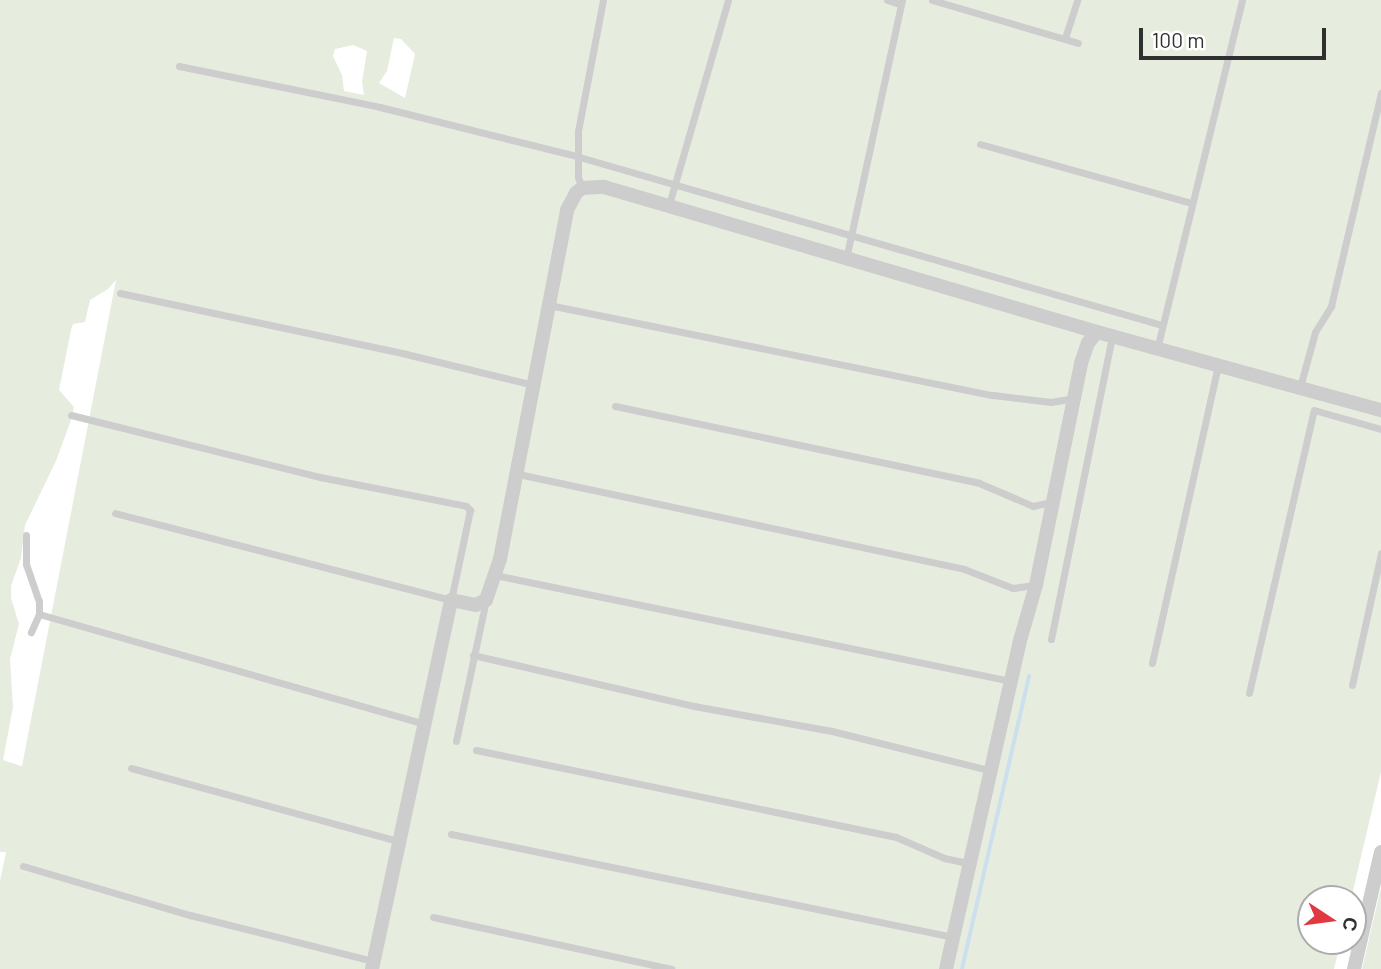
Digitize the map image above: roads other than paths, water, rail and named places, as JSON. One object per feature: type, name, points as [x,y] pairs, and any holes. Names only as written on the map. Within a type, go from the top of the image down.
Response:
[{"type":"street","points":[[372,965],[451,600],[476,605],[486,600],[494,575],[518,474],[567,210],[576,193],[582,188],[604,187],[846,260],[1381,410]]},
{"type":"street","points":[[946,969],[1036,585],[1081,363],[1088,343],[1097,332]]},
{"type":"street","points":[[1354,969],[1381,852]]},
{"type":"lane","points":[[582,188],[576,156],[578,131],[603,0]]},
{"type":"lane","points":[[668,208],[728,0]]},
{"type":"lane","points":[[846,260],[901,2],[887,0]]},
{"type":"lane","points":[[932,0],[1078,43]]},
{"type":"lane","points":[[1065,38],[1077,0]]},
{"type":"lane","points":[[1157,349],[1242,0]]},
{"type":"lane","points":[[178,66],[380,107],[576,156],[1162,325]]},
{"type":"lane","points":[[1300,387],[1315,332],[1331,306],[1381,93]]},
{"type":"lane","points":[[980,144],[1191,203]]},
{"type":"lane","points":[[120,293],[406,354],[534,385]]},
{"type":"lane","points":[[548,305],[993,395],[1051,402],[1075,398]]},
{"type":"lane","points":[[1051,639],[1112,336]]},
{"type":"lane","points":[[1152,663],[1218,365]]},
{"type":"lane","points":[[615,406],[979,483],[1033,506],[1054,500]]},
{"type":"lane","points":[[1249,694],[1314,410],[1381,429]]},
{"type":"lane","points":[[71,415],[320,477],[466,506],[470,510],[451,600],[114,513]]},
{"type":"lane","points":[[518,474],[951,566],[1013,588],[1036,585]]},
{"type":"lane","points":[[26,535],[26,564],[37,588],[39,614],[31,632]]},
{"type":"lane","points":[[1352,685],[1381,553]]},
{"type":"lane","points":[[494,575],[1012,681]]},
{"type":"lane","points":[[456,741],[486,600]]},
{"type":"lane","points":[[39,614],[424,724]]},
{"type":"lane","points":[[473,655],[682,703],[832,731],[992,771]]},
{"type":"lane","points":[[476,750],[896,837],[944,858],[972,864]]},
{"type":"lane","points":[[131,768],[398,841]]},
{"type":"lane","points":[[451,834],[954,937]]},
{"type":"lane","points":[[23,866],[372,965]]},
{"type":"lane","points":[[433,917],[671,969]]},
{"type":"waterway","points":[[962,969],[1029,677]]}]
